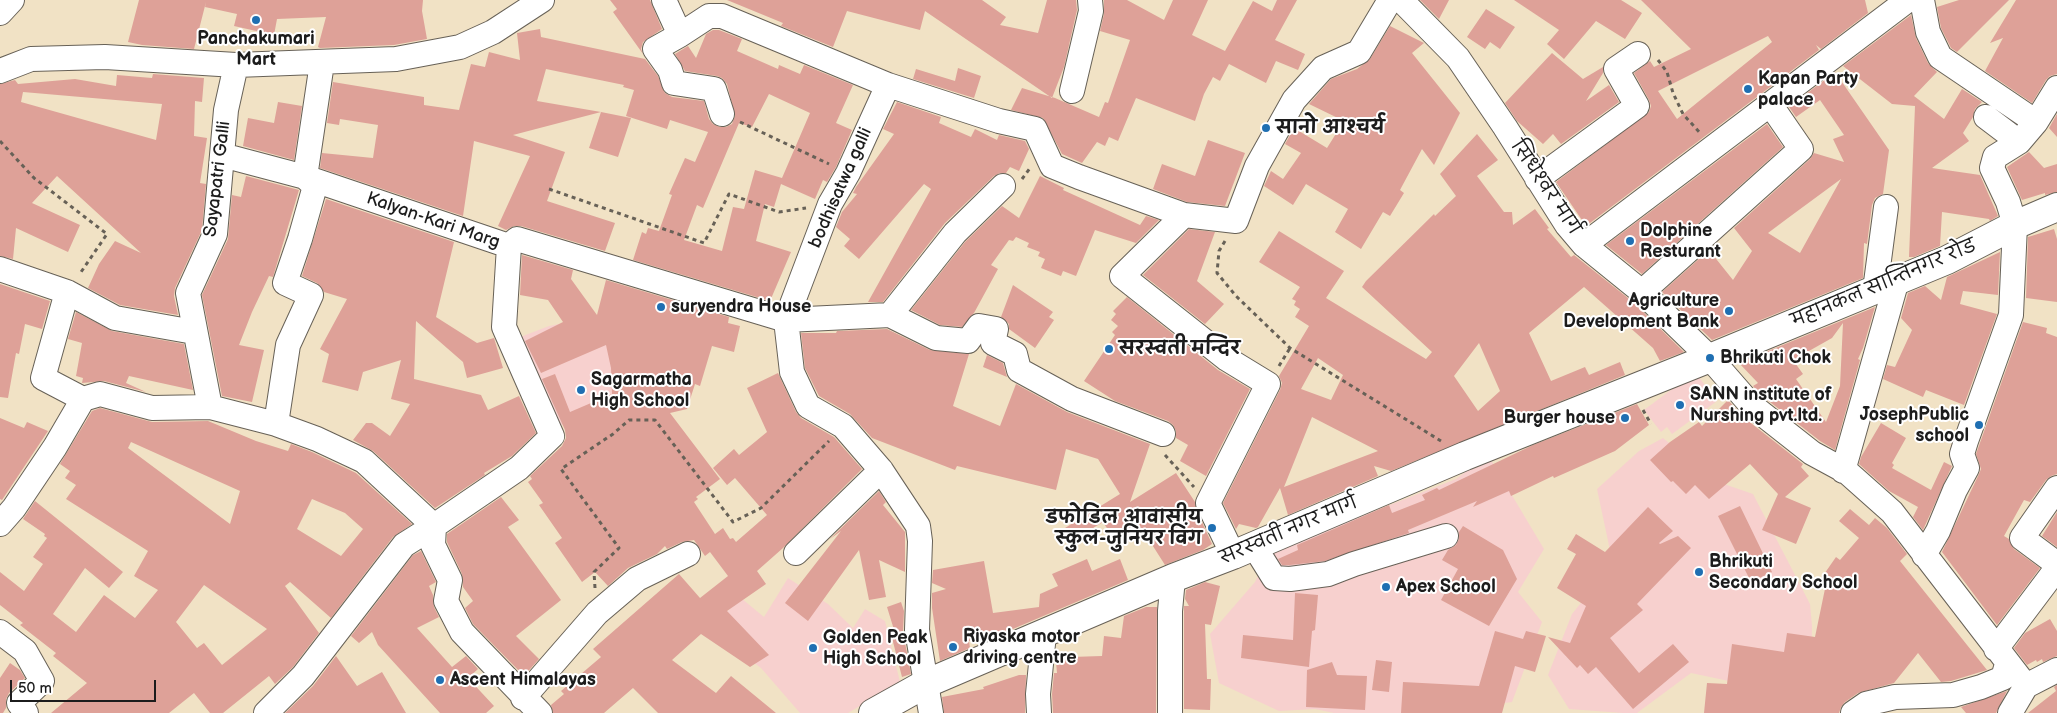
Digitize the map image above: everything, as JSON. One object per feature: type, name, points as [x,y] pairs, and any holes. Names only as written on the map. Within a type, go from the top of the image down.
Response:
[{"type":"main road","name":"महानकल सान्तिनगर रोड","points":[[1710,358],[1947,260],[2016,225],[2057,207]]},
{"type":"main road","name":"सरस्वती नगर मार्ग","points":[[873,713],[925,684],[1173,578],[1465,456],[1710,358]]},
{"type":"street","points":[[0,12],[12,0]]},
{"type":"street","points":[[0,71],[31,58],[105,57],[236,65],[262,62],[322,63],[396,59],[460,47],[493,32],[542,0]]},
{"type":"street","points":[[664,0],[680,35]]},
{"type":"street","points":[[1072,91],[1091,11],[1090,0]]},
{"type":"street","points":[[722,114],[714,89],[674,83],[670,70],[655,49],[709,16],[722,16],[888,85],[998,121],[1035,129],[1052,166],[1184,215],[1236,221],[1257,166],[1294,100],[1323,68],[1359,52],[1390,0]]},
{"type":"street","name":"सिधेश्वर मार्ग","points":[[1401,0],[1458,58],[1489,103],[1536,179],[1567,225],[1584,245],[1642,292],[1710,358],[1751,404],[1812,454],[1843,471],[1892,512],[2001,656],[2026,686]]},
{"type":"street","points":[[1584,245],[1908,0]]},
{"type":"street","points":[[1922,0],[1928,32],[1940,57],[2036,122]]},
{"type":"street","points":[[1536,179],[1637,106],[1616,69],[1638,54]]},
{"type":"street","points":[[276,424],[288,345],[311,295],[285,283],[315,186],[304,177],[322,63]]},
{"type":"street","name":"Sayapatri Galli","points":[[210,408],[188,293],[215,234],[226,110],[236,65]]},
{"type":"street","name":"bodhisatwa galli","points":[[888,85],[848,173],[830,204],[786,320],[792,372],[808,406],[843,426],[880,470],[918,526],[920,557],[918,630],[931,713]]},
{"type":"street","points":[[1924,555],[1938,531],[1955,490],[1967,468],[1962,454],[1966,440],[2011,316],[2016,225],[1992,168],[1995,157],[2019,142],[2036,122],[2057,88]]},
{"type":"street","points":[[1642,292],[1801,149],[1770,104]]},
{"type":"street","points":[[1986,118],[2019,142]]},
{"type":"street","name":"Kalyan-Kari Marg","points":[[222,155],[304,177],[509,246],[516,239],[786,320]]},
{"type":"street","points":[[890,316],[954,233],[1003,186]]},
{"type":"street","points":[[1843,471],[1886,285],[1886,207]]},
{"type":"street","points":[[1184,215],[1122,276],[1227,359],[1268,384],[1208,503],[1243,550],[1274,578],[1290,580],[1328,574],[1354,564],[1446,536]]},
{"type":"street","points":[[266,713],[303,676],[404,545],[519,468],[552,436],[504,327],[509,246]]},
{"type":"street","points":[[0,268],[68,292],[115,318],[194,332]]},
{"type":"street","points":[[68,292],[43,378],[83,399]]},
{"type":"street","points":[[786,320],[890,316],[936,338],[968,341],[979,326],[996,329],[993,343],[1015,354],[1019,370],[1072,399],[1163,434]]},
{"type":"street","points":[[0,524],[14,508],[83,399],[100,394],[152,408],[210,408],[276,424],[317,439],[364,461],[434,526]]},
{"type":"street","points":[[796,553],[880,470]]},
{"type":"street","points":[[1852,713],[1866,704],[1895,697],[1953,695],[2003,678],[2001,656],[2057,566],[2022,538],[2057,488]]},
{"type":"street","points":[[434,526],[433,544],[450,580],[446,601],[462,632],[532,705],[597,613],[637,579],[688,554]]},
{"type":"street","points":[[1170,713],[1170,611],[1173,578]]},
{"type":"street","points":[[0,632],[25,651],[42,681],[19,703],[26,713]]},
{"type":"street","points":[[1039,713],[1038,694],[1044,634]]},
{"type":"street","points":[[2010,713],[2026,686],[2057,670]]},
{"type":"path","points":[[1638,54],[1652,53],[1667,72],[1673,93],[1683,114],[1713,147]]},
{"type":"path","points":[[722,114],[848,173]]},
{"type":"path","points":[[0,140],[34,178],[107,234],[68,292]]},
{"type":"path","points":[[549,189],[704,243],[729,194],[779,212]]},
{"type":"path","points":[[1236,221],[1219,251],[1217,273],[1236,296],[1290,348],[1465,456]]},
{"type":"path","points":[[597,613],[594,572],[618,548],[561,468],[613,434],[629,420],[655,420],[733,522],[761,508],[843,426]]},
{"type":"path","points":[[1163,434],[1165,454],[1208,503]]},
{"type":"shaded area","name":"Sagarmatha High School","points":[[608,314],[628,402],[572,419],[551,431],[510,341],[549,326]]},
{"type":"shaded area","name":"SANN institute of Nurshing pvt.ltd.","points":[[1695,372],[1717,401],[1672,434],[1667,427],[1661,432],[1644,410]]},
{"type":"shaded area","name":"Bhrikuti Secondary School","points":[[1663,438],[1724,484],[1753,494],[1810,604],[1812,626],[1811,687],[1795,695],[1691,673],[1637,713],[1623,713],[1569,709],[1548,675],[1572,614],[1597,583],[1611,555],[1597,489],[1639,451]]},
{"type":"shaded area","name":"Apex School","points":[[1488,455],[1544,549],[1518,592],[1542,622],[1512,702],[1427,713],[1334,713],[1315,709],[1279,711],[1219,683],[1210,634],[1255,582],[1270,552],[1456,479]]},
{"type":"shaded area","name":"Golden Peak High School","points":[[788,578],[828,604],[853,628],[865,609],[885,621],[900,682],[848,713],[800,713],[761,668],[709,629],[741,598],[764,617]]},
{"type":"building","points":[[139,0],[423,0],[422,11],[427,39],[394,45],[320,48],[318,47],[326,17],[277,19],[274,35],[234,26],[237,14],[205,7],[206,2],[194,49],[142,45],[128,42]]},
{"type":"building","points":[[610,0],[650,0],[662,29],[643,42],[641,49],[643,54],[613,12],[617,9]]},
{"type":"building","points":[[727,0],[982,0],[1006,17],[1000,25],[1038,33],[1047,0],[1076,0],[1077,10],[1064,67],[1052,98],[925,11],[920,30],[847,11],[833,47],[781,26],[783,23]]},
{"type":"building","points":[[1104,0],[1127,0],[1164,20],[1173,0],[1208,0],[1192,35],[1225,51],[1253,1],[1272,11],[1277,0],[1297,0],[1275,40],[1305,54],[1298,70],[1276,61],[1266,83],[1229,64],[1220,81],[1213,77],[1204,94],[1195,121],[1136,98],[1118,141],[1109,137],[1105,146],[1097,142],[1082,163],[1062,154],[1043,118],[1011,110],[1022,88],[1055,98],[1099,117],[1105,102],[1108,103],[1130,40],[1100,31],[1104,14]]},
{"type":"building","points":[[1420,0],[1449,0],[1439,19]]},
{"type":"building","points":[[1514,0],[1621,0],[1642,13],[1625,39],[1596,21],[1564,59],[1547,44],[1559,30]]},
{"type":"building","points":[[1641,0],[1865,0],[1868,13],[1821,49],[1816,45],[1819,50],[1586,226],[1556,182],[1649,112],[1651,106],[1649,100],[1634,73],[1650,61],[1654,67],[1691,49]],"holes":[[[1768,36],[1772,42],[1677,119],[1658,91]]]},
{"type":"building","points":[[1959,0],[2009,0],[1957,52],[1951,48],[1941,28],[1937,7]]},
{"type":"building","points":[[2016,0],[2057,0],[2057,74],[2050,76],[2046,80],[2032,103],[1985,71],[2003,38],[1990,43]]},
{"type":"building","points":[[1486,9],[1515,27],[1500,49],[1490,42],[1485,49],[1467,37]]},
{"type":"building","points":[[1911,15],[1916,38],[1928,63],[1937,72],[1914,96],[1944,119],[1962,89],[1982,102],[1975,109],[1973,117],[1963,133],[1969,141],[1932,168],[1980,175],[1998,216],[1990,221],[1989,219],[1942,212],[1940,246],[1914,257],[1909,257],[1915,106],[1892,104],[1843,66]]},
{"type":"building","points":[[1390,26],[1424,43],[1412,53],[1460,113],[1434,165],[1422,149],[1400,190],[1404,193],[1390,216],[1383,212],[1361,249],[1335,232],[1348,209],[1306,184],[1293,205],[1264,186],[1271,171],[1283,179],[1301,153],[1285,144],[1294,128],[1327,148],[1344,121],[1309,104],[1331,79],[1357,69],[1370,59]]},
{"type":"building","points":[[540,29],[541,37],[645,59],[658,76],[665,93],[672,97],[704,101],[709,119],[713,124],[720,127],[732,124],[735,116],[727,84],[722,78],[717,76],[685,71],[675,54],[688,46],[696,58],[706,34],[713,30],[719,30],[742,39],[737,51],[778,69],[779,65],[800,74],[804,65],[853,85],[836,123],[852,130],[836,167],[827,182],[823,180],[815,199],[781,184],[774,207],[765,204],[756,241],[791,252],[770,301],[633,260],[642,232],[646,234],[648,228],[659,231],[672,195],[669,194],[685,158],[695,162],[708,132],[670,120],[667,129],[626,116],[634,90],[623,87],[624,85],[546,69],[537,101],[601,112],[513,135],[565,152],[547,201],[615,223],[605,251],[521,226],[514,226],[506,230],[498,226],[530,156],[474,141],[463,216],[320,168],[322,153],[373,158],[378,125],[340,119],[339,125],[327,123],[333,82],[424,97],[424,105],[459,110],[471,64],[485,67],[489,52],[520,60],[517,33]],"holes":[[[769,94],[810,113],[782,178],[755,170],[744,209],[733,207],[722,251],[684,240],[697,205],[703,208],[739,123],[752,127]]]},
{"type":"building","points":[[1552,53],[1583,79],[1603,67],[1603,73],[1586,101],[1609,85],[1619,102],[1561,144],[1553,134],[1543,144],[1517,121],[1505,103]]},
{"type":"building","points":[[958,68],[981,76],[974,98],[913,79],[916,69],[955,81]]},
{"type":"building","points":[[1835,72],[1889,150],[1883,194],[1875,198],[1872,205],[1867,244],[1864,243],[1863,278],[1712,340],[1662,292],[1709,250],[1733,280],[1752,251],[1734,228],[1810,159],[1814,153],[1844,162],[1833,139],[1844,135],[1820,100],[1796,117],[1789,107]],"holes":[[[1841,179],[1800,253],[1768,233]]]},
{"type":"building","points":[[153,74],[204,78],[202,102],[195,101],[194,136],[207,138],[200,183],[206,184],[202,230],[175,288],[174,296],[178,315],[120,305],[88,288],[99,264],[115,241],[141,253],[57,176],[32,203],[80,225],[68,252],[16,228],[13,259],[0,256],[0,84],[15,80],[18,84],[75,79],[116,86],[117,75],[152,78]],"holes":[[[23,92],[162,104],[156,140],[21,102]]]},
{"type":"building","points":[[278,102],[302,106],[294,160],[243,146],[248,118],[274,123]]},
{"type":"building","points":[[897,102],[941,117],[939,123],[971,137],[975,129],[997,140],[999,135],[1025,141],[1029,149],[1019,171],[1010,167],[1006,173],[994,176],[945,223],[883,302],[868,302],[931,189],[924,184],[859,259],[844,246],[850,239],[836,227],[842,212],[857,194],[853,193],[856,187],[894,134],[883,129]]},
{"type":"building","points":[[601,112],[631,118],[618,157],[589,148]]},
{"type":"building","points":[[2057,114],[2057,137],[2049,128]]},
{"type":"building","points":[[1767,124],[1783,147],[1642,274],[1606,245]]},
{"type":"building","points":[[1477,134],[1498,160],[1477,176],[1504,212],[1512,212],[1513,225],[1535,209],[1549,228],[1547,229],[1571,257],[1574,255],[1633,302],[1684,352],[1660,361],[1653,348],[1584,287],[1529,333],[1551,381],[1585,367],[1589,375],[1620,362],[1625,375],[1391,471],[1374,466],[1378,476],[1288,515],[1280,488],[1258,527],[1239,524],[1236,529],[1223,503],[1280,390],[1282,383],[1279,376],[1309,326],[1295,317],[1300,309],[1294,305],[1296,301],[1292,299],[1300,287],[1259,262],[1279,231],[1344,271],[1326,298],[1426,359],[1432,352],[1362,287],[1434,214],[1435,216],[1456,196],[1440,174]],"holes":[[[1479,343],[1500,391],[1478,411],[1454,376]],[[1318,358],[1343,375],[1331,400],[1301,389]],[[1312,417],[1378,451],[1284,487]]]},
{"type":"building","points":[[1208,140],[1245,153],[1225,206],[1187,202],[1153,189],[1162,164],[1195,176]]},
{"type":"building","points":[[2029,152],[2044,168],[2057,164],[2057,192],[2045,195],[2045,193],[2022,200],[2007,167]]},
{"type":"building","points":[[246,176],[299,190],[273,277],[269,276],[239,345],[264,350],[252,402],[222,396],[202,295],[228,239],[232,195],[241,197]]},
{"type":"building","points":[[1040,176],[1064,188],[1063,190],[1140,225],[1146,216],[1159,220],[1136,243],[1095,230],[1076,276],[1063,271],[1061,276],[1041,268],[1045,259],[1038,256],[1040,252],[1027,247],[1029,243],[1016,237],[1013,241],[1009,240],[991,265],[998,269],[974,313],[962,327],[940,325],[911,310],[965,242],[1002,206],[1019,218]]},
{"type":"building","points":[[326,199],[454,242],[436,317],[477,343],[494,338],[503,368],[467,378],[463,362],[416,321],[414,379],[481,395],[488,410],[519,396],[536,433],[512,456],[484,473],[485,475],[435,508],[373,451],[353,440],[366,423],[372,423],[390,436],[410,404],[391,399],[401,360],[363,372],[358,391],[322,382],[329,354],[320,349],[347,299],[324,292],[317,283],[302,276]]},
{"type":"building","points":[[1189,229],[1215,232],[1197,281],[1224,304],[1205,324],[1143,275]]},
{"type":"building","points":[[2054,229],[2057,239],[2057,302],[2026,298],[2028,237]]},
{"type":"building","points":[[2000,252],[1998,295],[1963,291],[1960,304],[1997,314],[1964,405],[1926,390],[1923,397],[1883,379],[1887,365],[1895,367],[1912,330],[1901,318],[1908,293],[1925,286],[1941,300],[1947,277]]},
{"type":"building","points":[[522,255],[573,270],[571,279],[597,315],[606,280],[729,317],[728,323],[740,326],[734,352],[712,346],[700,386],[695,384],[687,409],[670,413],[720,479],[696,497],[698,499],[694,502],[715,534],[723,528],[730,539],[733,538],[736,542],[767,515],[735,478],[727,485],[713,468],[734,449],[739,455],[767,432],[747,388],[778,373],[796,412],[801,418],[834,437],[862,469],[783,548],[757,571],[766,584],[727,611],[769,655],[750,667],[701,634],[672,660],[716,693],[731,676],[776,713],[658,713],[633,688],[604,713],[553,713],[551,705],[564,694],[561,691],[601,657],[593,649],[679,574],[700,598],[728,576],[710,552],[705,556],[694,540],[682,542],[667,549],[665,546],[657,554],[628,568],[608,586],[595,572],[582,582],[555,543],[562,538],[539,505],[543,503],[528,482],[532,479],[530,476],[562,446],[566,438],[565,430],[542,379],[555,374],[570,412],[612,394],[611,368],[606,345],[541,373],[525,341],[563,322],[548,300],[520,295]]},
{"type":"building","points":[[0,284],[50,301],[42,329],[25,324],[19,354],[16,353],[8,398],[0,397]]},
{"type":"building","points":[[1013,285],[1053,312],[1049,317],[1054,320],[1035,348],[1009,329],[1009,324],[1001,317]]},
{"type":"building","points":[[1127,297],[1218,370],[1250,389],[1206,476],[1180,461],[1188,445],[1176,438],[1176,431],[1168,421],[1115,401],[1084,381],[1115,335],[1112,332],[1118,326],[1111,320],[1116,314],[1113,311]]},
{"type":"building","points":[[1875,307],[1858,359],[1860,360],[1835,450],[1820,441],[1761,395],[1753,386],[1758,383],[1739,363]],"holes":[[[1843,323],[1840,386],[1826,422],[1796,379],[1803,374],[1793,360],[1832,338]]]},
{"type":"building","points":[[76,312],[112,331],[184,344],[193,390],[129,376],[126,383],[146,392],[104,381],[82,383],[83,378],[76,376],[82,343],[68,339]]},
{"type":"building","points":[[2023,322],[2047,328],[2046,333],[2057,337],[2057,474],[2046,480],[2030,502],[2024,500],[2004,536],[2009,539],[2014,549],[2040,568],[1997,625],[1942,552],[1981,469],[1976,454]]},
{"type":"building","points":[[887,329],[930,350],[969,354],[953,406],[1000,426],[1016,384],[1067,412],[1150,444],[1130,502],[1176,473],[1195,502],[1196,509],[1212,544],[1203,550],[1165,565],[1144,532],[1119,547],[1103,522],[1073,540],[1065,528],[1120,494],[1098,459],[1066,449],[1056,490],[957,466],[955,470],[872,438],[850,414],[819,396],[805,368],[801,333],[836,333],[837,331]]},
{"type":"building","points":[[987,355],[1003,363],[1007,377],[983,367]]},
{"type":"building","points":[[1728,400],[1742,416],[1803,464],[1801,467],[1809,476],[1785,497],[1811,508],[1796,544],[1762,530],[1778,494],[1750,464],[1709,499],[1695,485],[1686,494],[1673,481],[1671,482],[1650,460],[1670,442],[1699,422],[1702,426]]},
{"type":"building","points":[[1637,404],[1649,425],[1615,451],[1554,478],[1553,476],[1511,496],[1509,491],[1473,507],[1477,501],[1408,530],[1409,533],[1325,561],[1282,565],[1278,559],[1298,550],[1297,545],[1389,505],[1392,513],[1425,500],[1422,495],[1437,488],[1439,490],[1533,445]]},
{"type":"building","points":[[100,408],[152,422],[208,421],[256,441],[288,451],[291,444],[356,473],[412,524],[393,537],[331,618],[290,582],[285,586],[319,633],[293,667],[275,684],[269,676],[223,713],[210,713],[194,693],[169,713],[51,713],[87,683],[53,656],[56,653],[20,625],[23,623],[0,605],[0,572],[24,591],[43,564],[33,557],[47,538],[44,536],[45,534],[23,519],[35,501],[123,572],[109,588],[85,568],[53,614],[76,632],[104,595],[135,618],[158,590],[134,576],[148,551],[66,499],[76,485],[65,478],[70,471],[60,464],[92,411]],"holes":[[[131,442],[240,491],[230,524],[128,448]],[[312,499],[345,513],[363,529],[341,556],[297,529]],[[204,585],[267,629],[222,665],[204,643],[197,648],[176,622]]]},
{"type":"building","points":[[0,418],[24,428],[27,422],[48,431],[2,500],[0,499]]},
{"type":"building","points":[[1881,423],[1906,438],[1892,463],[1894,465],[1892,468],[1931,490],[1944,462],[1952,466],[1923,530],[1913,517],[1918,507],[1889,491],[1859,464],[1861,457]]},
{"type":"building","points":[[879,491],[886,502],[883,505],[905,532],[905,572],[879,560],[886,597],[869,600],[859,550],[808,621],[785,603],[841,531],[830,539]]},
{"type":"building","points":[[501,497],[519,520],[508,527],[561,600],[516,636],[539,659],[524,676],[473,624],[465,608],[473,601],[463,587],[462,574],[447,542],[447,534]]},
{"type":"building","points":[[1740,506],[1772,572],[1751,582],[1718,516]]},
{"type":"building","points":[[1648,507],[1673,531],[1660,544],[1678,536],[1691,548],[1637,604],[1643,610],[1610,638],[1639,673],[1673,644],[1689,662],[1633,709],[1596,667],[1588,674],[1580,665],[1577,668],[1548,637],[1570,643],[1586,606],[1557,588],[1576,554],[1567,549],[1576,534],[1605,552]]},
{"type":"building","points":[[1850,509],[1869,525],[1875,518],[1887,528],[1907,554],[1900,561],[1987,670],[1951,681],[1941,682],[1918,653],[1894,683],[1858,693],[1845,702],[1839,713],[1704,713],[1707,683],[1727,684],[1732,644],[1784,652],[1787,633],[1815,637],[1826,584],[1820,580],[1836,557],[1840,560],[1859,538],[1839,521]]},
{"type":"building","points":[[2057,512],[2057,547],[2042,536]]},
{"type":"building","points":[[1463,526],[1503,550],[1517,579],[1489,626],[1441,600],[1458,569],[1442,560],[1448,550],[1456,545],[1459,539],[1459,532]]},
{"type":"building","points":[[421,551],[436,582],[429,586],[433,595],[434,607],[439,617],[417,628],[452,667],[466,656],[478,669],[468,678],[494,706],[486,713],[440,713],[378,645],[372,632],[359,643],[351,636],[413,555]]},
{"type":"building","points":[[1087,559],[1092,571],[1120,559],[1128,580],[987,640],[969,641],[970,648],[940,661],[932,608],[932,593],[946,589],[932,583],[933,570],[984,561],[993,613],[1039,607],[1040,594],[1058,586],[1052,574]]},
{"type":"building","points":[[1205,582],[1220,586],[1211,625],[1205,624],[1207,679],[1211,679],[1210,710],[1184,709],[1184,606],[1189,606],[1185,599],[1186,590]]},
{"type":"building","points":[[1295,593],[1318,595],[1309,667],[1241,658],[1243,635],[1293,640]]},
{"type":"building","points":[[901,602],[904,611],[903,632],[911,674],[902,677],[891,634],[895,633],[887,607]]},
{"type":"building","points":[[1146,607],[1157,607],[1156,713],[1053,713],[1052,694],[1054,673],[1057,673],[1056,662],[1071,657],[1102,656],[1104,636],[1121,638],[1124,616]]},
{"type":"building","points":[[2050,619],[2057,631],[2057,656],[2043,662],[2042,659],[2037,662],[2036,660],[2027,665],[2014,648],[2025,633]]},
{"type":"building","points":[[1495,631],[1523,639],[1526,631],[1546,636],[1535,672],[1515,666],[1502,713],[1401,713],[1403,682],[1479,686]]},
{"type":"building","points":[[336,656],[357,686],[382,672],[406,713],[285,713],[313,686]]},
{"type":"building","points":[[1376,660],[1392,662],[1389,692],[1372,690]]},
{"type":"building","points":[[1332,662],[1337,675],[1367,676],[1365,710],[1306,707],[1307,670]]},
{"type":"building","points":[[10,663],[20,670],[25,678],[9,693],[6,699],[6,708],[3,713],[0,713],[0,678]]},
{"type":"building","points":[[1019,675],[1026,675],[1025,713],[944,713],[942,697],[984,689],[983,687]]},
{"type":"building","points":[[2057,685],[2057,713],[2028,713],[2056,691],[2054,687]]},
{"type":"building","points":[[2007,691],[1996,713],[1966,713],[1961,707]]},
{"type":"place","name":"Panchakumari Mart","points":[[256,20]]},
{"type":"place","name":"Kapan Party palace","points":[[1748,89]]},
{"type":"place","name":"सानो आश्चर्य","points":[[1266,128]]},
{"type":"place","name":"Dolphine Resturant","points":[[1630,241]]},
{"type":"place","name":"suryendra House","points":[[661,307]]},
{"type":"place","name":"Agriculture Development Bank","points":[[1729,311]]},
{"type":"place","name":"सरस्वती मन्दिर","points":[[1109,349]]},
{"type":"place","name":"Bhrikuti Chok","points":[[1710,358]]},
{"type":"place","name":"Sagarmatha High School","points":[[581,390]]},
{"type":"place","name":"SANN institute of Nurshing pvt.ltd.","points":[[1680,405]]},
{"type":"place","name":"Burger house","points":[[1625,418]]},
{"type":"place","name":"JosephPublic school","points":[[1979,425]]},
{"type":"place","name":"डफोडिल आवासीय स्कुल-जुनियर विंग","points":[[1212,528]]},
{"type":"place","name":"Bhrikuti Secondary School","points":[[1699,572]]},
{"type":"place","name":"Apex School","points":[[1386,587]]},
{"type":"place","name":"Riyaska motor driving centre","points":[[953,647]]},
{"type":"place","name":"Golden Peak High School","points":[[813,648]]},
{"type":"place","name":"Ascent Himalayas","points":[[440,680]]}]
